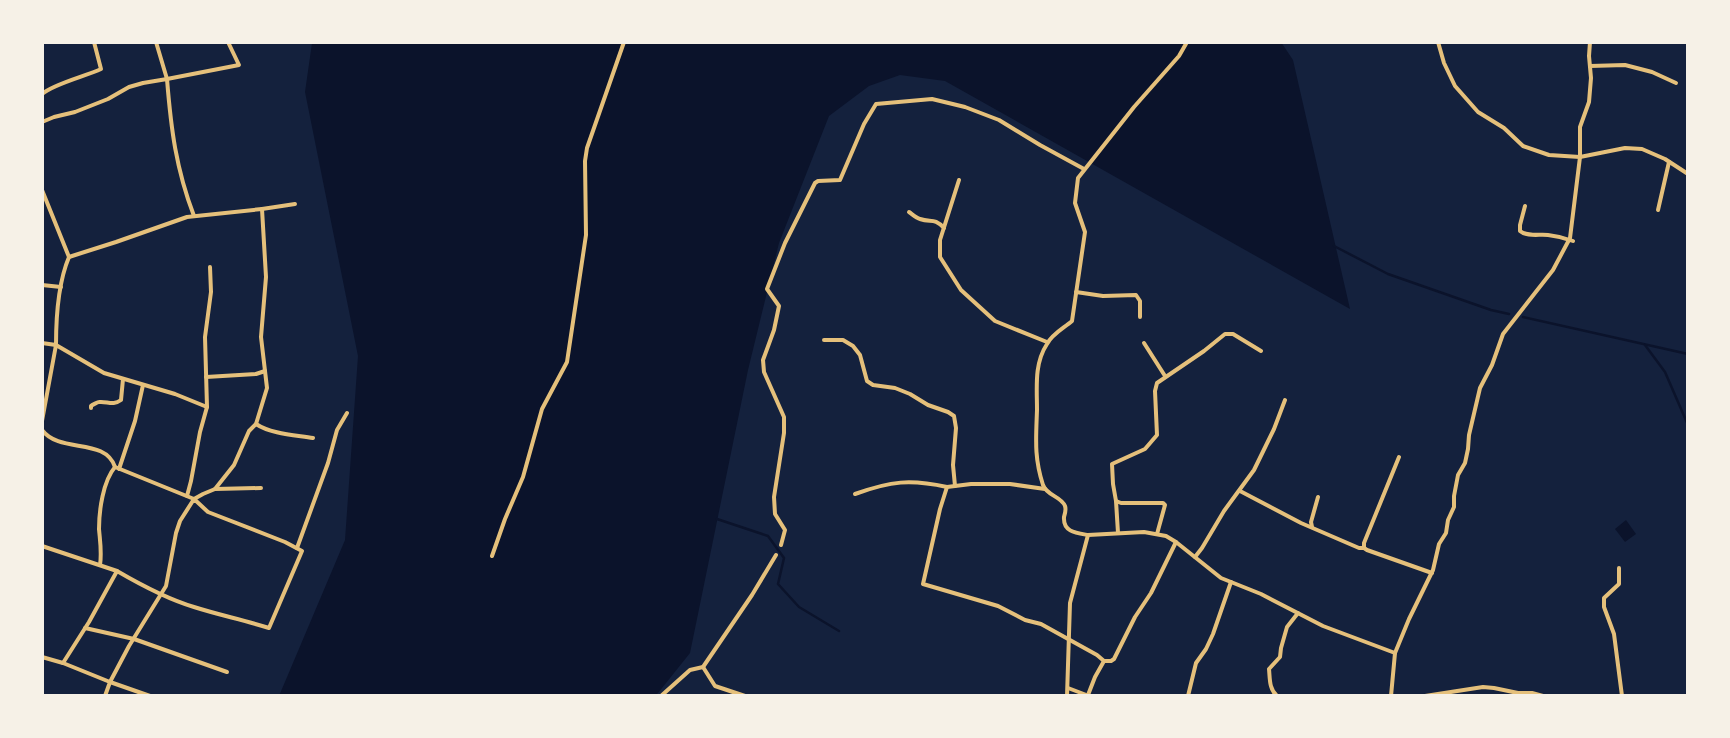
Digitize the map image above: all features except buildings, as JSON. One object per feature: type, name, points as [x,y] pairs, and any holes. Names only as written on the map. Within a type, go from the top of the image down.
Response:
[{"type":"street","points":[[42,94],[56,85],[101,69],[94,42]]},
{"type":"street","points":[[156,42],[167,79],[172,133],[179,172],[194,216]]},
{"type":"street","points":[[42,122],[75,112],[143,83],[239,65],[228,42]]},
{"type":"street","points":[[492,556],[523,477],[542,409],[567,362],[586,235],[585,161],[587,148],[624,42]]},
{"type":"street","points":[[1045,489],[1039,474],[1035,443],[1037,416],[1036,377],[1040,357],[1047,342],[1072,320],[1085,232],[1075,203],[1078,178],[1134,107],[1172,64],[1187,42]]},
{"type":"street","points":[[1438,42],[1444,63],[1454,86],[1478,112],[1504,128],[1523,146],[1549,155],[1580,157],[1625,148],[1642,149],[1688,174]]},
{"type":"street","points":[[1390,696],[1396,653],[1432,573],[1439,544],[1446,533],[1448,520],[1454,507],[1456,483],[1467,456],[1469,435],[1480,388],[1492,365],[1503,334],[1553,270],[1571,241],[1580,157],[1580,127],[1589,102],[1591,78],[1590,42]]},
{"type":"street","points":[[1590,66],[1625,65],[1652,72],[1676,83]]},
{"type":"street","points":[[781,545],[785,530],[775,514],[774,497],[784,433],[784,417],[764,372],[763,360],[774,330],[779,306],[767,289],[786,243],[815,183],[818,181],[840,180],[864,124],[876,104],[932,98],[965,107],[999,120],[1084,169]]},
{"type":"street","points":[[1658,210],[1669,162]]},
{"type":"street","points":[[959,180],[940,240],[940,256],[961,290],[995,321],[1047,342]]},
{"type":"street","points":[[43,191],[69,257]]},
{"type":"street","points":[[42,421],[56,345],[56,329],[64,267],[69,257],[187,217],[294,204]]},
{"type":"street","points":[[1525,206],[1520,225],[1520,231],[1524,235],[1550,235],[1571,241]]},
{"type":"street","points":[[215,489],[234,465],[249,431],[256,424],[267,388],[261,337],[266,277],[262,209]]},
{"type":"street","points":[[909,212],[921,220],[939,223],[944,228]]},
{"type":"street","points":[[186,496],[207,407],[205,337],[211,292],[210,267]]},
{"type":"street","points":[[42,285],[61,287]]},
{"type":"street","points":[[1076,292],[1103,296],[1136,295],[1140,301],[1140,318]]},
{"type":"street","points":[[1118,533],[1116,501],[1112,484],[1112,464],[1145,449],[1157,435],[1155,386],[1160,379],[1204,351],[1225,334],[1233,334],[1261,351]]},
{"type":"street","points":[[824,340],[843,340],[853,346],[860,355],[867,381],[873,385],[903,391],[954,416],[956,428],[953,465],[955,486]]},
{"type":"street","points":[[42,343],[56,345],[96,369],[175,394],[207,407]]},
{"type":"street","points":[[1144,343],[1165,376]]},
{"type":"street","points":[[206,377],[256,374],[265,371]]},
{"type":"street","points":[[91,408],[91,406],[100,401],[109,404],[121,400],[123,379]]},
{"type":"street","points":[[100,565],[102,550],[99,514],[108,476],[117,468],[135,422],[143,385]]},
{"type":"street","points":[[1195,557],[1224,511],[1254,470],[1285,400]]},
{"type":"street","points":[[297,548],[328,463],[337,430],[347,413]]},
{"type":"street","points":[[256,424],[278,432],[314,438]]},
{"type":"street","points":[[42,430],[50,438],[106,453],[117,468],[186,496],[208,512],[285,542],[302,551],[269,628],[193,607],[161,595],[155,590],[117,571],[64,555],[42,546]]},
{"type":"street","points":[[1364,548],[1377,508],[1399,457]]},
{"type":"street","points":[[855,494],[880,485],[900,482],[922,482],[947,488],[971,484],[1010,484],[1045,489],[1065,506],[1064,524],[1068,530],[1076,534],[1144,532],[1166,536],[1221,578],[1261,594],[1323,626],[1396,653]]},
{"type":"street","points":[[105,696],[110,682],[166,586],[176,532],[180,521],[194,500],[215,489],[261,488]]},
{"type":"street","points":[[947,488],[940,509],[923,584],[998,606],[1025,620],[1041,624],[1097,655],[1104,661],[1114,659],[1136,616],[1151,593],[1176,542]]},
{"type":"street","points":[[1240,490],[1277,512],[1359,548],[1364,548],[1402,564],[1432,573]]},
{"type":"street","points":[[1312,527],[1311,522],[1318,497]]},
{"type":"street","points":[[1116,501],[1121,503],[1163,503],[1165,505],[1156,534]]},
{"type":"street","points":[[1067,696],[1070,603],[1088,535]]},
{"type":"street","points":[[661,696],[690,670],[703,667],[752,595],[776,555]]},
{"type":"street","points":[[1619,568],[1619,584],[1604,598],[1604,607],[1614,634],[1622,696]]},
{"type":"street","points":[[63,663],[117,571]]},
{"type":"street","points":[[1188,696],[1196,663],[1213,634],[1231,582]]},
{"type":"street","points":[[1277,696],[1273,693],[1270,685],[1269,670],[1280,657],[1280,648],[1287,627],[1298,613]]},
{"type":"street","points":[[85,628],[134,639],[227,672]]},
{"type":"street","points":[[42,657],[150,696]]},
{"type":"street","points":[[1068,688],[1088,695],[1094,677],[1104,661]]},
{"type":"street","points":[[703,667],[715,686],[745,696]]},
{"type":"street","points":[[1425,696],[1483,688],[1532,693],[1543,696]]},
{"type":"street","points":[[1500,696],[1501,690]]},
{"type":"water","points":[[1281,42],[1293,60],[1350,309],[945,81],[900,75],[869,86],[829,116],[779,243],[748,370],[690,653],[658,693],[655,696],[279,696],[345,540],[358,356],[305,92],[312,43]]},
{"type":"water","points":[[1626,520],[1636,534],[1625,542],[1615,529]]},
{"type":"waterway","points":[[1334,246],[1388,274],[1491,310],[1509,314]]},
{"type":"waterway","points":[[1523,317],[1688,354]]},
{"type":"waterway","points":[[1645,345],[1665,372],[1688,425]]},
{"type":"waterway","points":[[717,519],[768,536],[784,558],[778,584],[799,607],[839,631]]}]
